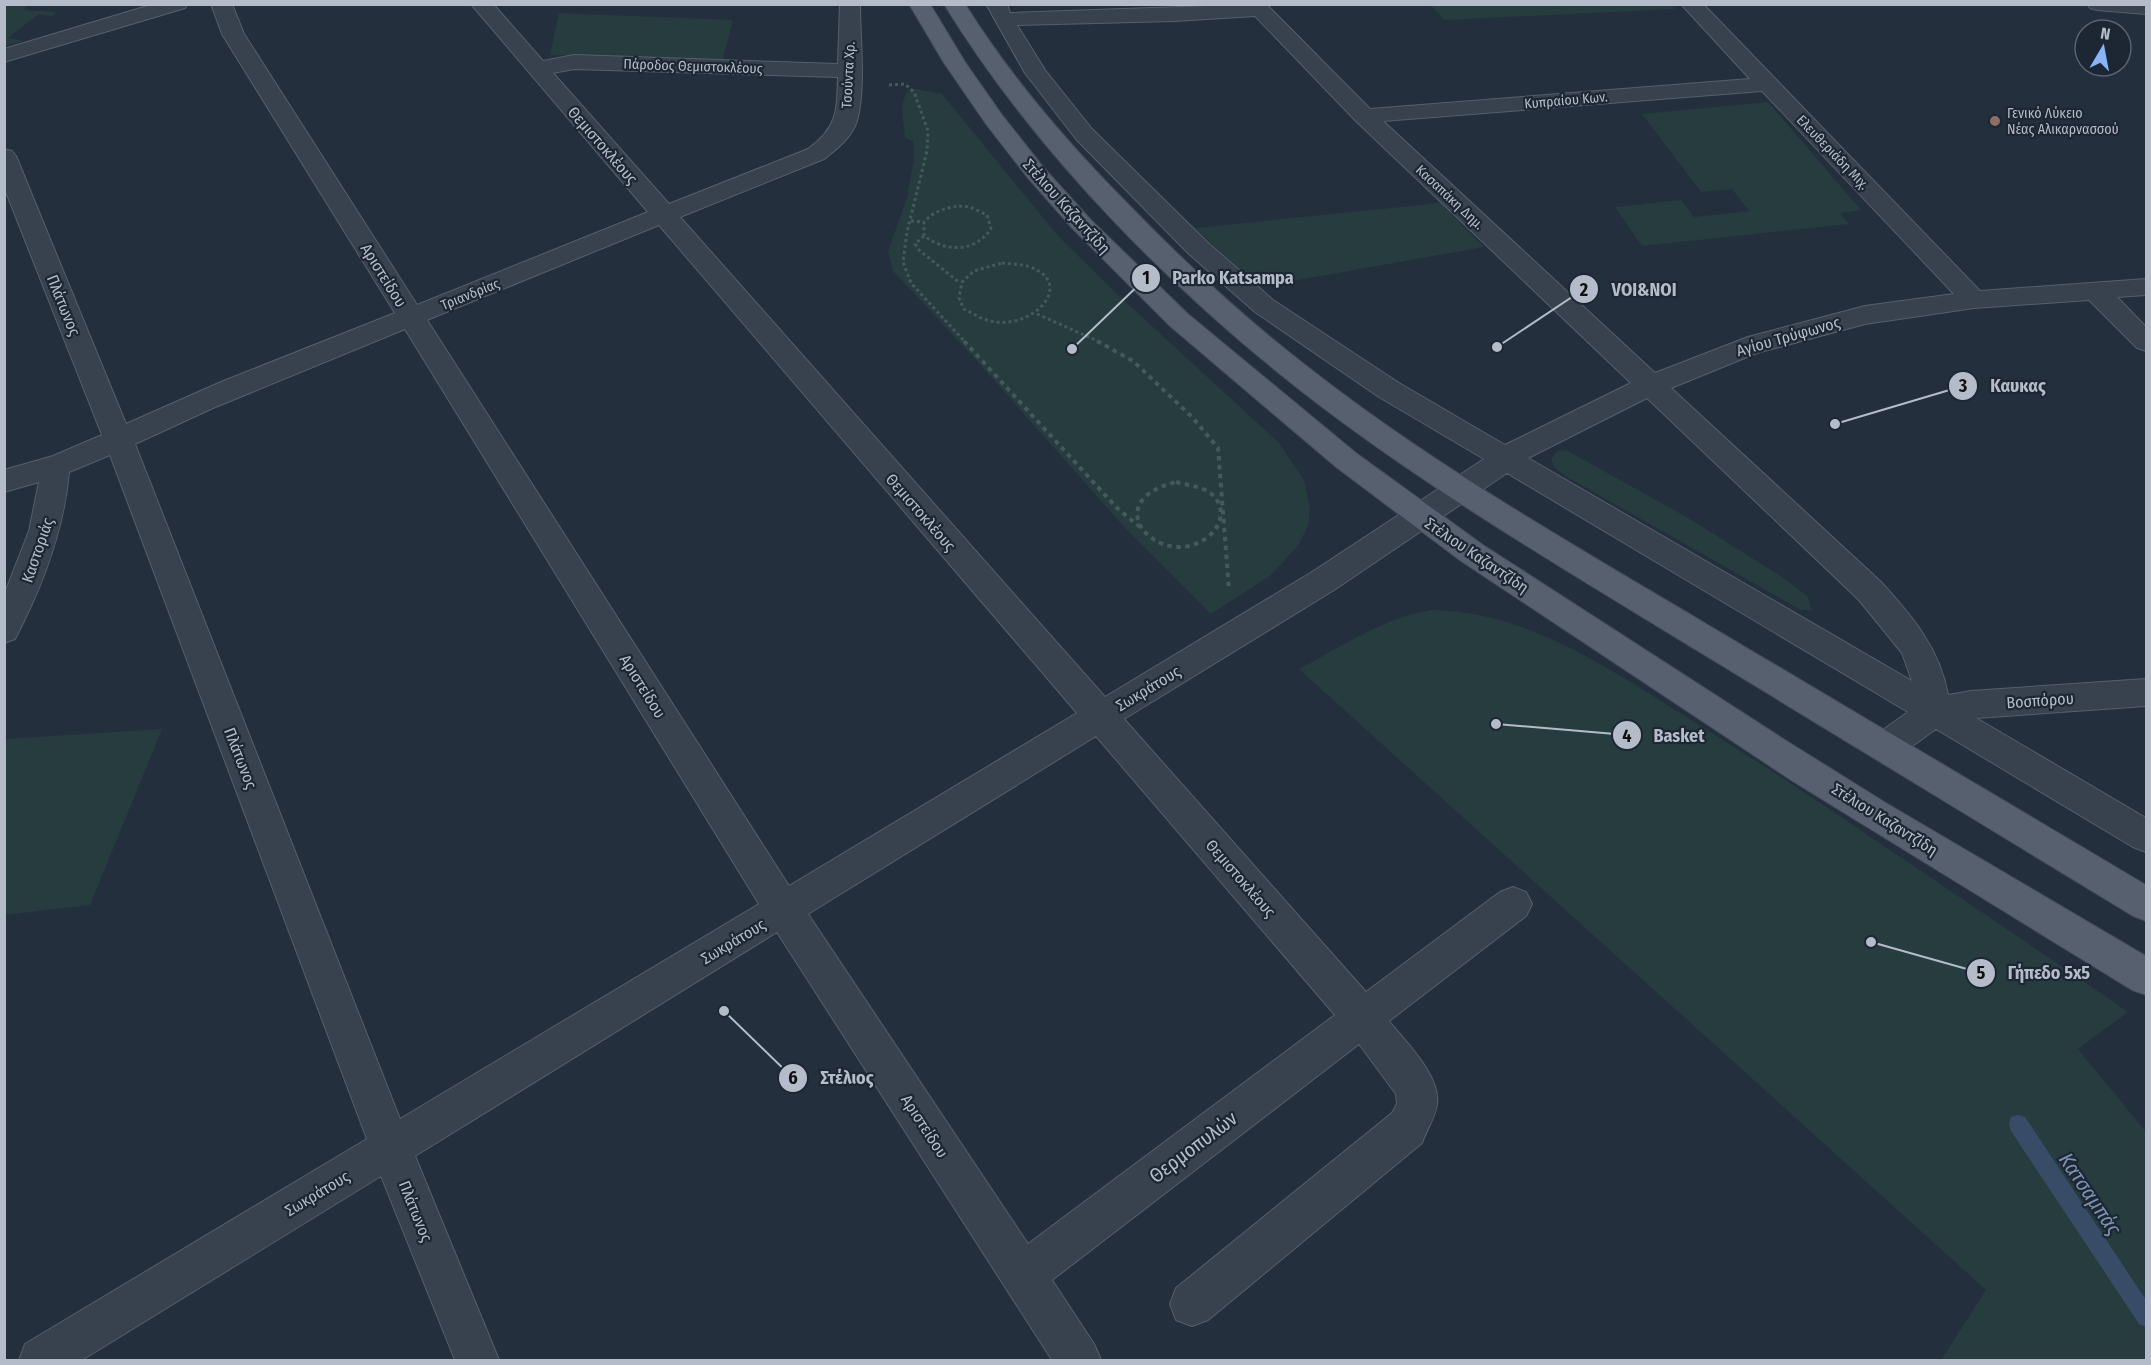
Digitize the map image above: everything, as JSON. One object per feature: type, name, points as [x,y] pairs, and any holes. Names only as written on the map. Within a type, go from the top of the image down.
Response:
[{"type":"main road","name":"Στέλιου Καζαντζίδη","points":[[919,4],[944,50],[999,128],[1055,195],[1142,288],[1241,375],[1323,442],[1422,517],[1500,571],[1872,813],[2146,977]]},
{"type":"main road","points":[[954,4],[1007,81],[1061,148],[1107,197],[1226,313],[1335,402],[1461,489],[1577,562],[2146,904]]},
{"type":"street","points":[[107,4],[134,17]]},
{"type":"street","points":[[4,56],[178,4]]},
{"type":"street","name":"Αριστείδου","points":[[221,4],[233,34],[784,910],[1078,1360]]},
{"type":"street","name":"Θεμιστοκλέους","points":[[482,4],[1363,1018],[1415,1087],[1417,1104],[1407,1128],[1192,1304]]},
{"type":"street","name":"Τσούντα Χρ.","points":[[832,142],[845,122],[849,79],[850,4]]},
{"type":"street","name":"Ελευθεριάδη Μιχ.","points":[[1691,4],[1974,300]]},
{"type":"street","points":[[2097,4],[2146,8]]},
{"type":"street","points":[[1000,12],[1174,15],[1257,7]]},
{"type":"street","name":"Κασαπάκη Δημ.","points":[[1257,7],[1364,116],[1870,591],[1917,645],[1924,659],[1931,684],[1934,712]]},
{"type":"street","points":[[1000,12],[1036,73],[1070,118],[1111,164],[1197,247],[1264,306],[1362,373],[2146,836]]},
{"type":"street","name":"Πάροδος Θεμιστοκλέους","points":[[538,69],[574,62],[849,79]]},
{"type":"street","points":[[1007,81],[1036,73]]},
{"type":"street","name":"Κυπραίου Κων.","points":[[1364,116],[1767,84]]},
{"type":"street","name":"Τριανδρίας","points":[[4,481],[55,467],[119,441],[222,393],[816,154],[832,142]]},
{"type":"street","name":"Πλάτωνος","points":[[5,161],[119,441],[391,1148],[477,1360]]},
{"type":"street","name":"Αγίου Τρύφωνος","points":[[1422,517],[1507,458],[1569,423],[1650,386],[1748,346],[1865,315],[1974,300],[2146,287]]},
{"type":"street","points":[[2096,291],[2146,342]]},
{"type":"street","name":"Καστοριάς","points":[[4,630],[42,543],[52,501],[55,467]]},
{"type":"street","name":"Σωκράτους","points":[[41,1360],[1232,637],[1422,517]]},
{"type":"street","name":"Βοσπόρου","points":[[1934,712],[1971,705],[2146,692]]},
{"type":"street","points":[[1885,747],[1934,712]]},
{"type":"street","name":"Θερμοπυλών","points":[[1023,1275],[1513,904]]},
{"type":"path","points":[[849,79],[905,84],[914,92],[928,131],[927,151],[903,262],[911,283],[1118,509],[1148,536],[1160,543],[1190,546],[1204,542],[1221,525],[1222,514],[1219,504],[1207,491],[1176,482],[1151,489],[1142,496],[1137,505],[1136,516],[1140,527]]},
{"type":"path","points":[[911,221],[924,222],[937,210],[947,207],[970,207],[987,215],[991,229],[981,242],[960,248],[938,246],[924,236]]},
{"type":"path","points":[[924,222],[924,236],[915,244],[919,250],[960,283]]},
{"type":"path","points":[[1017,263],[1029,266],[1048,279],[1051,288],[1051,297],[1037,314],[1012,322],[985,320],[964,309],[959,301],[960,283],[976,269],[989,264],[1017,263]]},
{"type":"path","points":[[1037,314],[1083,333],[1120,352],[1150,375],[1192,417],[1218,448],[1232,637]]},
{"type":"green space","points":[[5,4],[28,5],[24,10],[57,12],[52,16],[39,14],[8,38],[24,41],[5,46]]},
{"type":"green space","points":[[1431,5],[1671,5],[1675,9],[1444,20]]},
{"type":"green space","points":[[559,13],[733,20],[722,62],[550,55]]},
{"type":"green space","points":[[911,88],[942,94],[1058,236],[1116,293],[1278,442],[1304,480],[1310,510],[1308,526],[1297,547],[1270,576],[1211,614],[1126,529],[977,361],[893,271],[888,251],[907,198],[914,158],[913,141],[905,138],[902,111],[904,99]]},
{"type":"green space","points":[[1768,102],[1861,210],[1840,213],[1849,224],[1642,246],[1615,207],[1681,200],[1694,217],[1749,211],[1732,189],[1701,192],[1642,114]]},
{"type":"green space","points":[[1440,203],[1484,247],[1258,287],[1195,228]]},
{"type":"green space","points":[[1566,450],[1690,519],[1782,577],[1807,596],[1812,610],[1801,610],[1567,477],[1555,468],[1551,459],[1557,451]]},
{"type":"green space","points":[[1433,610],[1469,613],[1503,621],[1538,633],[1603,666],[1803,791],[2128,1012],[2078,1049],[2146,1132],[2146,1360],[1941,1360],[1986,1290],[1299,669],[1381,626],[1415,613]]},
{"type":"green space","points":[[162,729],[90,905],[5,915],[5,739]]},
{"type":"waterway","name":"Κατσαμπάς","points":[[2018,1124],[2146,1317]]},
{"type":"place","name":"Γενικό Λύκειο Νέας Αλικαρνασσού","points":[[1995,121]]},
{"type":"place","name":"VOI&NOI","points":[[1497,347]]},
{"type":"place","name":"Parko Katsampa","points":[[1072,349]]},
{"type":"place","name":"Καυκας","points":[[1835,424]]},
{"type":"place","name":"Basket","points":[[1496,724]]},
{"type":"place","name":"Γήπεδο 5x5","points":[[1871,942]]},
{"type":"place","name":"Στέλιος","points":[[724,1011]]}]
